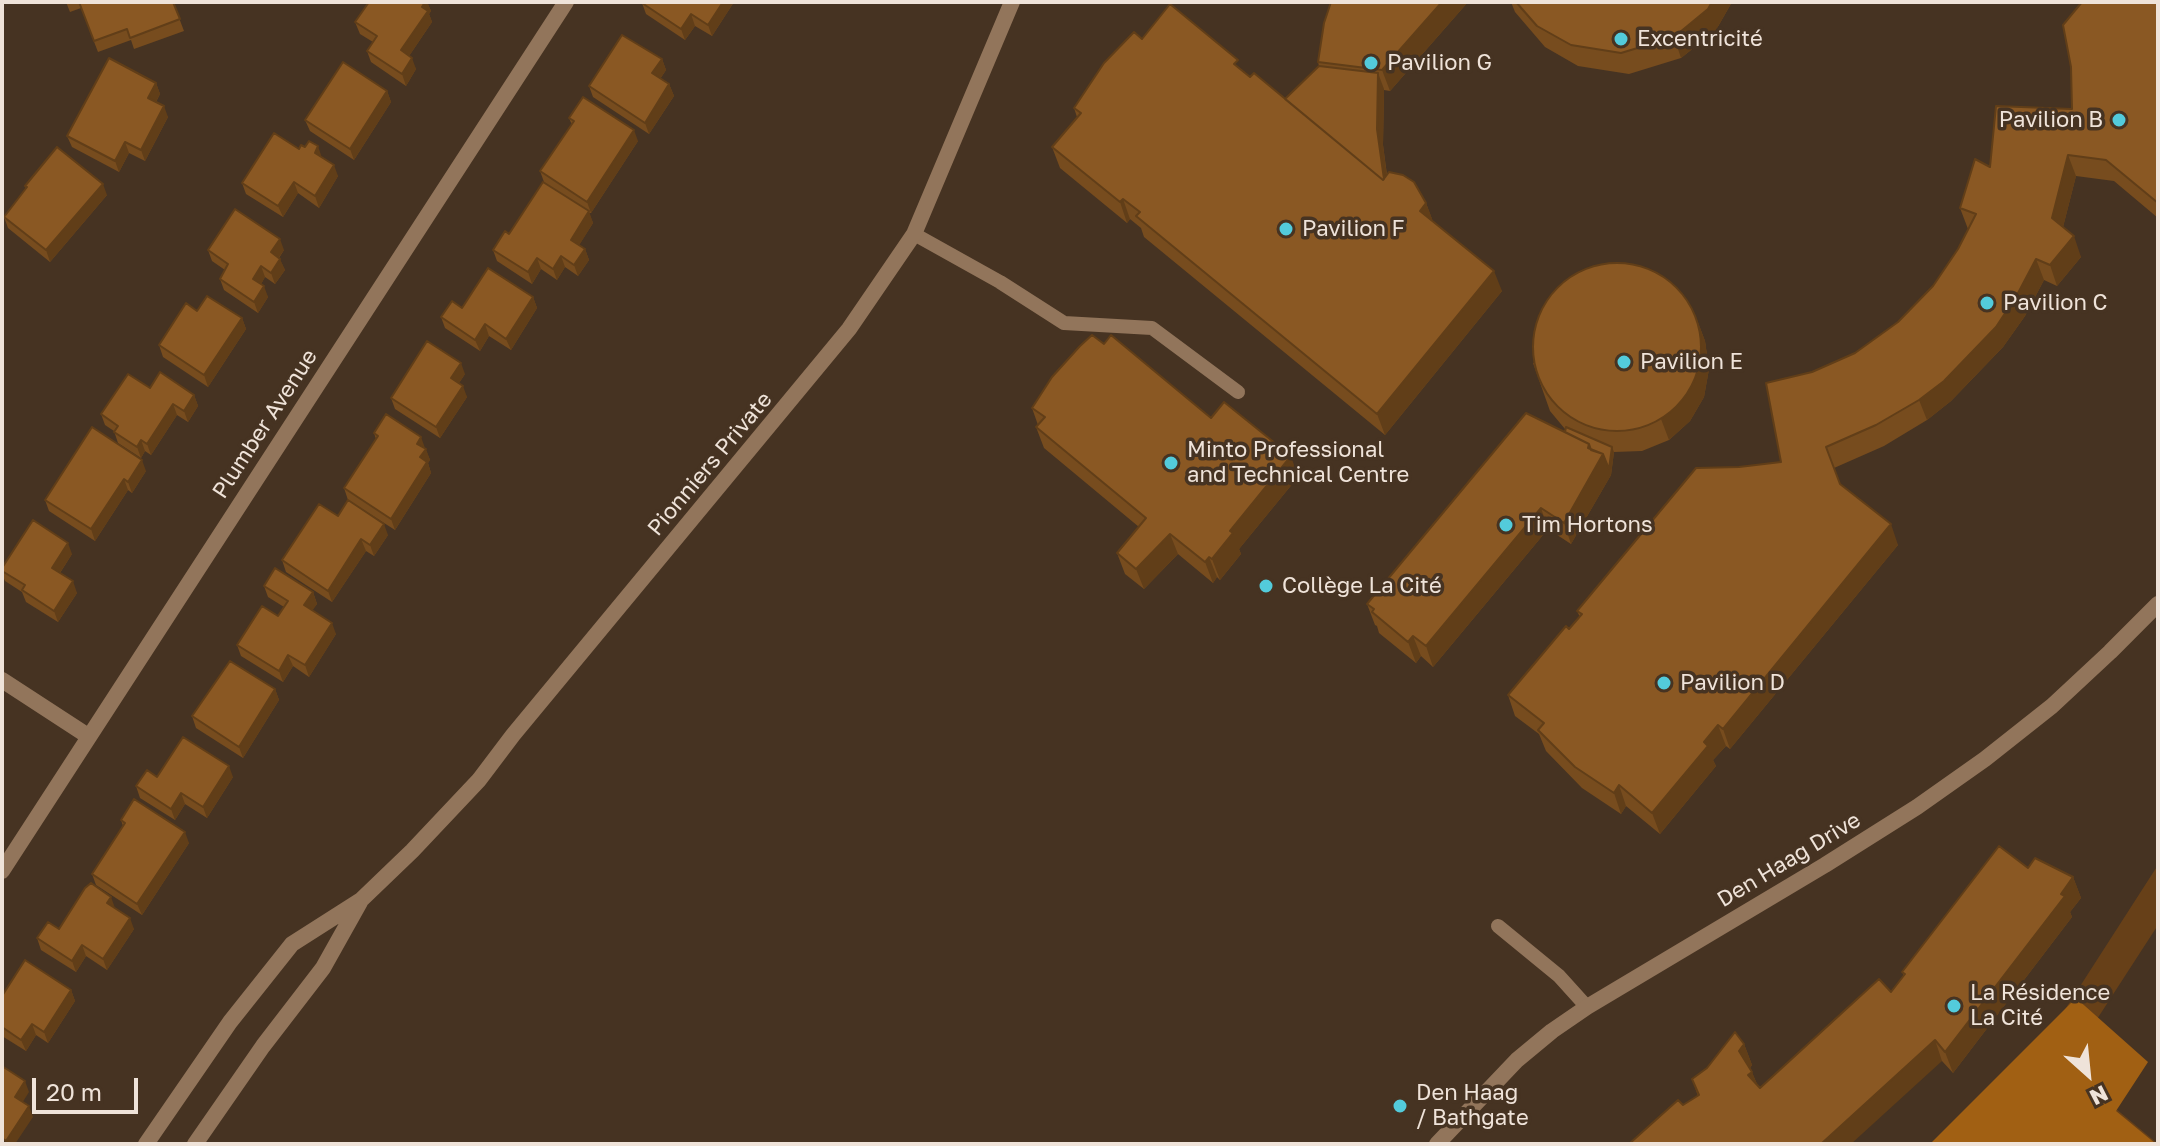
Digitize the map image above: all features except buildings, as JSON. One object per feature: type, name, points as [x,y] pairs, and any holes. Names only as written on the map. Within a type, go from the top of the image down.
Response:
[{"type":"street","name":"Plumber Avenue","points":[[2,871],[566,2]]},
{"type":"street","name":"Pionniers Private","points":[[146,1144],[230,1022],[292,944],[361,900],[479,780],[849,329],[914,234],[1012,2]]},
{"type":"street","name":"Den Haag Drive","points":[[1437,1144],[1517,1060],[1587,1007],[1917,807],[1985,759],[2052,706],[2158,604]]},
{"type":"street","points":[[2,680],[88,736]]},
{"type":"street","name":"Pionniers Private","points":[[195,1144],[263,1046],[323,968],[361,900]]},
{"type":"lane","points":[[914,234],[1000,282],[1064,323],[1152,328],[1238,392]]},
{"type":"lane","points":[[1498,926],[1559,976],[1587,1007]]},
{"type":"shaded area","points":[[2158,865],[2158,925],[2066,1067],[2158,1144],[1948,1144],[2039,1050]]},
{"type":"shaded area","points":[[2076,998],[2148,1062],[2116,1111],[2156,1144],[1930,1144]]},
{"type":"place","name":"Excentricité","points":[[1621,39]]},
{"type":"place","name":"Pavilion G","points":[[1371,63]]},
{"type":"place","name":"Pavilion B","points":[[2119,120]]},
{"type":"place","name":"Pavilion F","points":[[1286,229]]},
{"type":"place","name":"Pavilion C","points":[[1987,303]]},
{"type":"place","name":"Pavilion E","points":[[1624,362]]},
{"type":"place","name":"Minto Professional and Technical Centre","points":[[1171,463]]},
{"type":"place","name":"Tim Hortons","points":[[1506,525]]},
{"type":"place","name":"Collège La Cité","points":[[1266,586]]},
{"type":"place","name":"Pavilion D","points":[[1664,683]]},
{"type":"place","name":"La Résidence La Cité","points":[[1954,1006]]},
{"type":"place","name":"Den Haag / Bathgate","points":[[1400,1106]]}]
